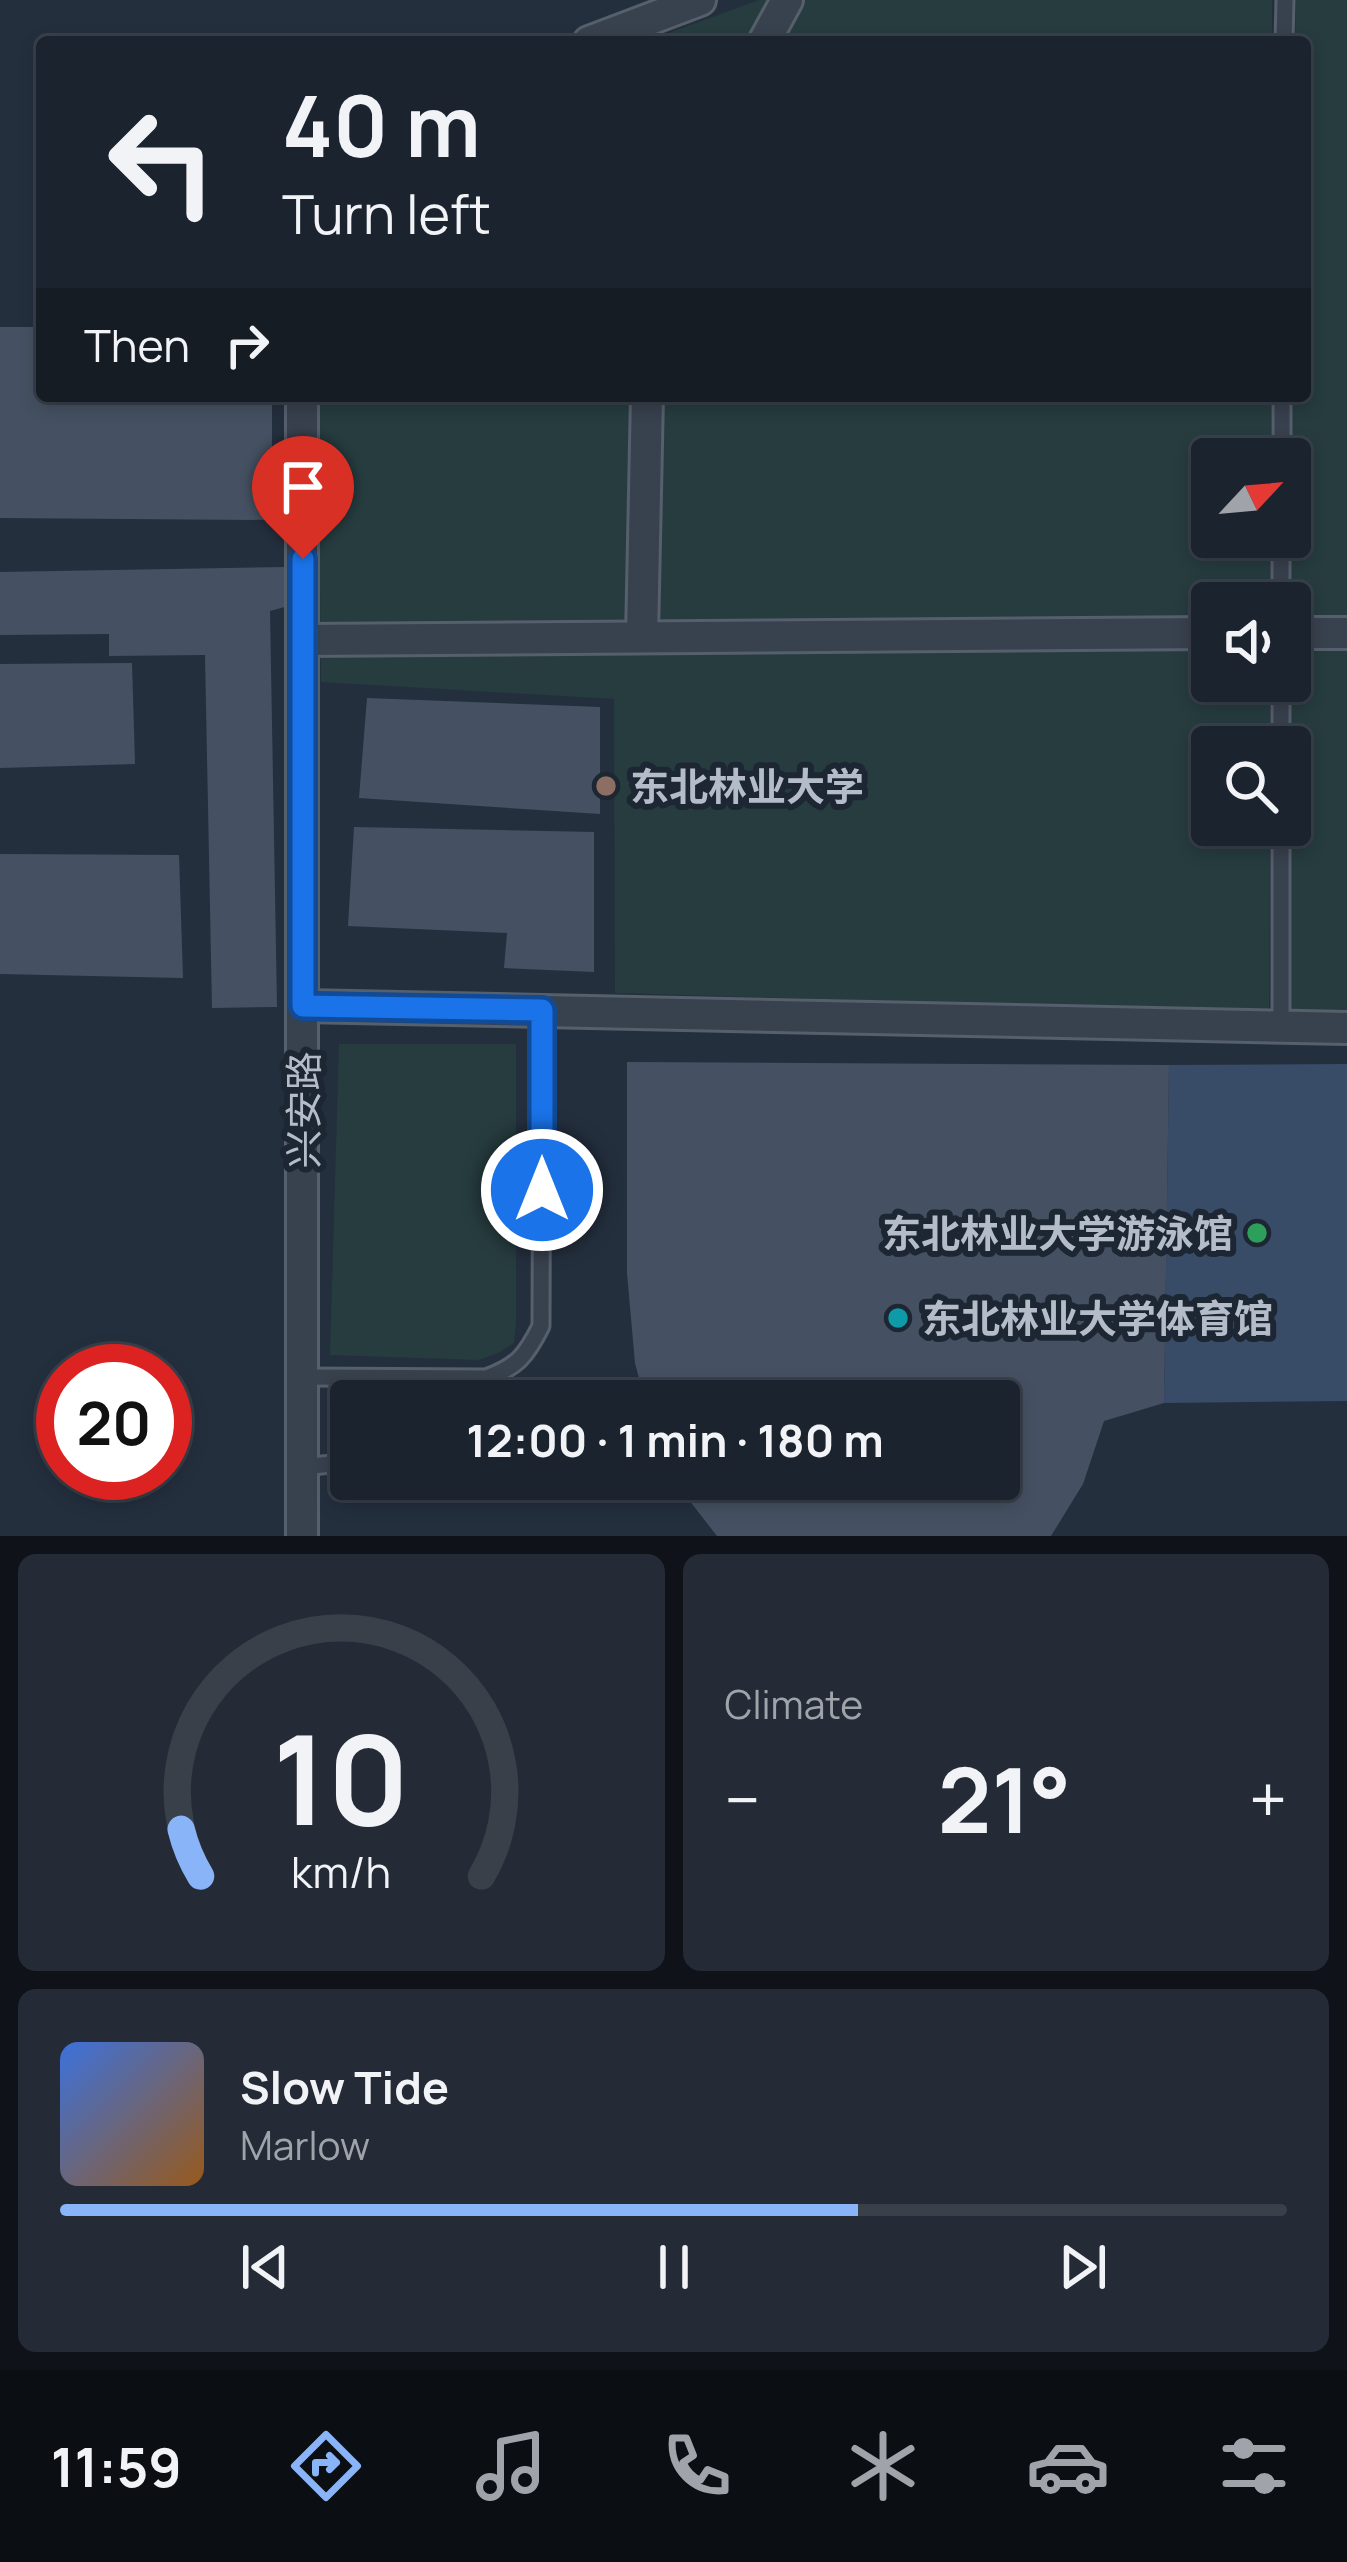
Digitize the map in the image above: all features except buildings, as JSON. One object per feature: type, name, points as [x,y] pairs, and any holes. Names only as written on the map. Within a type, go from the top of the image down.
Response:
[{"type":"street","points":[[605,36],[700,0]]},
{"type":"street","points":[[767,36],[787,0]]},
{"type":"street","name":"兴安路","points":[[302,402],[302,1536]]},
{"type":"street","points":[[642,637],[647,402]]},
{"type":"street","points":[[1311,633],[1347,632]]},
{"type":"street","points":[[303,640],[1191,633]]},
{"type":"street","points":[[303,1006],[1347,1028]]},
{"type":"lane","points":[[1285,0],[1285,36]]},
{"type":"lane","points":[[1282,402],[1282,438]]},
{"type":"lane","points":[[1281,846],[1281,1027]]},
{"type":"lane","points":[[302,1376],[486,1378],[512,1369],[530,1348],[541,1326],[542,1010]]},
{"type":"lane","points":[[302,1467],[330,1464]]},
{"type":"green space","points":[[759,0],[1272,0],[1272,36],[660,36]]},
{"type":"green space","points":[[1296,0],[1347,0],[1347,1020],[1287,1020],[1288,846],[1311,846],[1311,726],[1289,726],[1290,702],[1311,702],[1311,582],[1291,582],[1291,558],[1311,558],[1311,438],[1292,438],[1292,402],[1311,402],[1311,36],[1295,36]]},
{"type":"green space","points":[[318,402],[1271,402],[1271,438],[1191,438],[1191,558],[1271,558],[1270,582],[1191,582],[1191,702],[1270,702],[1270,726],[1191,726],[1191,846],[1270,846],[1269,1012],[615,993],[614,699],[321,682]]},
{"type":"green space","points":[[339,1044],[516,1044],[516,1321],[514,1343],[498,1353],[479,1360],[330,1355]]},
{"type":"water","name":"东北林业大学游泳馆","points":[[1347,1064],[1347,1401],[1164,1403],[1169,1065]]},
{"type":"place","name":"东北林业大学","points":[[606,786]]},
{"type":"place","name":"东北林业大学游泳馆","points":[[1257,1233]]},
{"type":"place","name":"东北林业大学体育馆","points":[[898,1318]]},
{"type":"route","points":[[303,559],[303,1006],[542,1010],[542,1190]]}]
